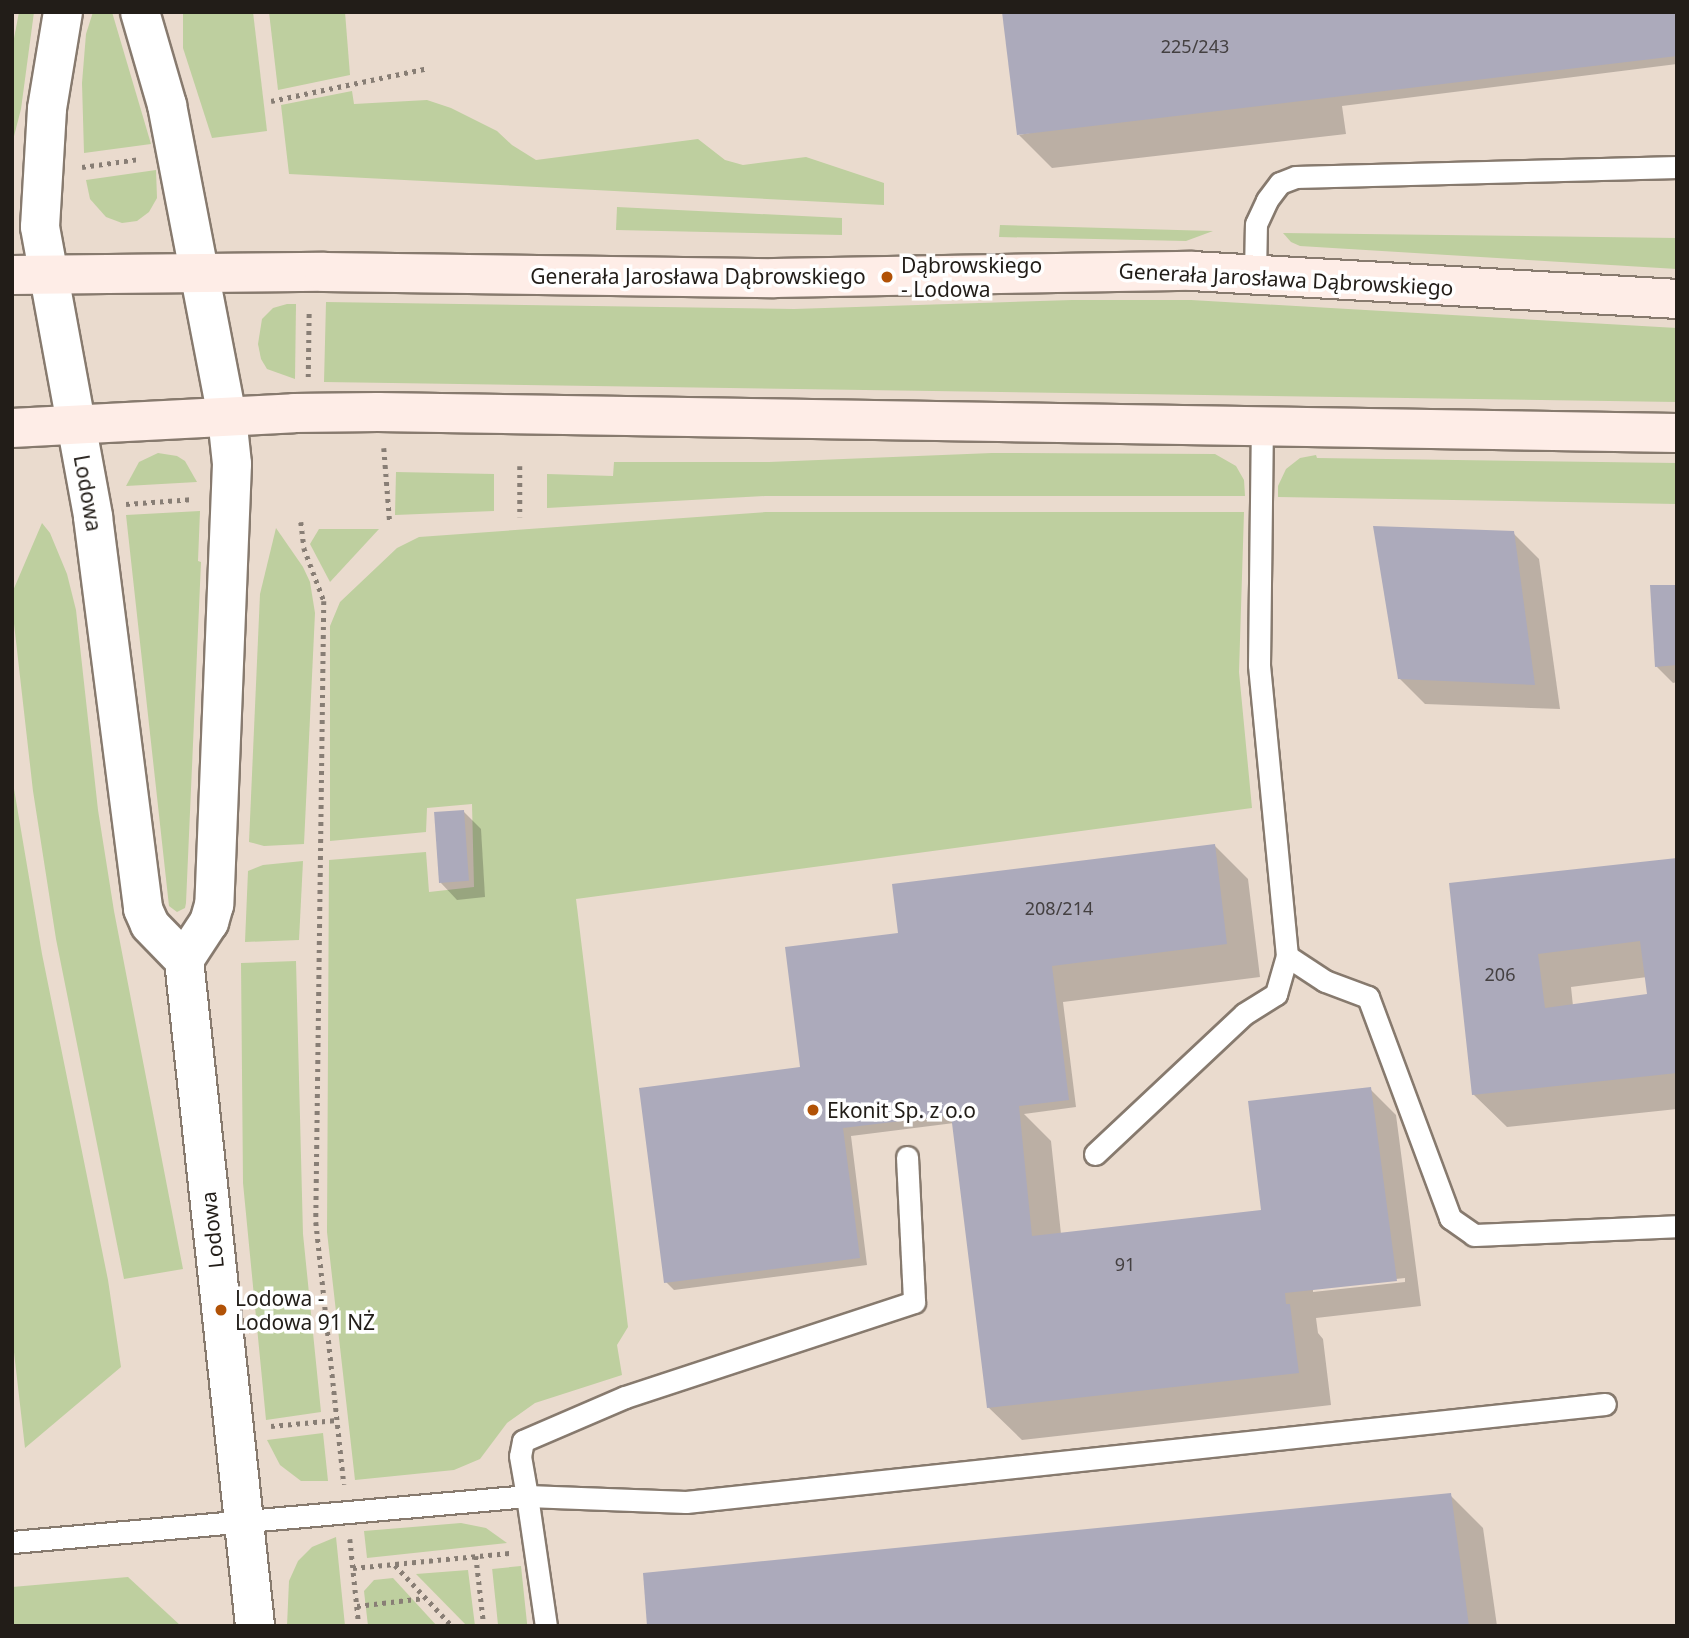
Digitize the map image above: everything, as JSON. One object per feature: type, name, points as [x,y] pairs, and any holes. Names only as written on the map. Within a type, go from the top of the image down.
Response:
[{"type":"main road","name":"Generała Jarosława Dąbrowskiego","points":[[30,275],[198,273],[774,278],[1112,271],[1255,274],[1677,299]]},
{"type":"main road","points":[[12,428],[379,412],[1677,432]]},
{"type":"street","name":"Lodowa","points":[[63,12],[47,109],[40,191],[40,227],[30,275],[75,424],[102,578],[143,909],[150,925],[184,960],[255,1626]]},
{"type":"street","points":[[140,12],[167,105],[227,417],[233,486],[214,905],[209,922],[184,960]]},
{"type":"lane","points":[[1255,274],[1256,224],[1266,200],[1280,183],[1296,177],[1677,167]]},
{"type":"lane","points":[[1095,1154],[1244,1014],[1276,994],[1287,956],[1259,665],[1262,426]]},
{"type":"lane","points":[[1287,956],[1325,981],[1368,997],[1450,1218],[1474,1235],[1677,1226]]},
{"type":"lane","points":[[546,1626],[520,1456],[523,1441],[625,1397],[914,1301],[907,1157]]},
{"type":"lane","points":[[12,1542],[527,1496],[686,1502],[1605,1404]]},
{"type":"path","points":[[271,101],[429,68]]},
{"type":"path","points":[[82,167],[143,159]]},
{"type":"path","points":[[308,382],[310,301]]},
{"type":"path","points":[[379,412],[387,466],[390,524]]},
{"type":"path","points":[[520,466],[520,517]]},
{"type":"path","points":[[125,504],[202,499]]},
{"type":"path","points":[[301,522],[304,548],[324,601],[316,1222],[359,1626]]},
{"type":"path","points":[[353,1568],[536,1550]]},
{"type":"path","points":[[476,1556],[484,1626]]},
{"type":"path","points":[[394,1564],[452,1626]]},
{"type":"path","points":[[357,1606],[426,1597]]},
{"type":"green space","points":[[19,12],[34,12],[21,109],[12,144],[12,49]]},
{"type":"green space","points":[[93,12],[112,12],[151,144],[84,153],[82,83],[86,34]]},
{"type":"green space","points":[[183,12],[253,12],[267,131],[212,138],[183,48]]},
{"type":"green space","points":[[269,12],[345,12],[350,75],[278,90]]},
{"type":"green space","points":[[352,91],[354,104],[427,100],[451,108],[497,131],[512,145],[536,160],[698,139],[725,160],[743,165],[806,157],[884,183],[884,205],[289,174],[281,105]]},
{"type":"green space","points":[[156,170],[157,198],[149,212],[137,221],[122,223],[106,217],[90,199],[86,180]]},
{"type":"green space","points":[[617,207],[842,218],[842,235],[616,230]]},
{"type":"green space","points":[[1000,225],[1213,231],[1186,241],[999,237]]},
{"type":"green space","points":[[1283,233],[1677,238],[1677,269],[1300,246],[1291,242]]},
{"type":"green space","points":[[1072,300],[1191,300],[1677,328],[1677,402],[324,382],[326,302],[794,309]]},
{"type":"green space","points":[[296,304],[295,379],[267,369],[261,359],[258,344],[262,319],[273,308]]},
{"type":"green space","points":[[158,453],[177,456],[185,461],[197,482],[126,486],[139,462]]},
{"type":"green space","points":[[992,453],[1215,454],[1236,466],[1244,480],[1245,496],[765,496],[547,508],[547,474],[613,476],[614,462],[769,462]]},
{"type":"green space","points":[[1316,455],[1317,458],[1677,463],[1677,504],[1278,497],[1278,486],[1286,469],[1300,458]]},
{"type":"green space","points":[[396,472],[494,474],[494,511],[395,515]]},
{"type":"green space","points":[[200,511],[198,561],[201,562],[186,903],[185,908],[177,912],[169,906],[126,515]]},
{"type":"green space","points":[[766,512],[1244,512],[1239,672],[1252,808],[576,899],[628,1327],[617,1345],[622,1375],[535,1403],[507,1423],[480,1459],[454,1470],[355,1480],[327,1232],[329,860],[426,852],[429,892],[474,887],[472,804],[427,808],[426,832],[330,841],[330,626],[340,602],[397,548],[419,537]]},
{"type":"green space","points":[[42,523],[50,533],[67,574],[76,610],[98,810],[114,911],[183,1269],[124,1279],[56,939],[33,791],[12,606],[12,593]]},
{"type":"green space","points":[[276,528],[310,582],[315,613],[304,844],[264,846],[249,842],[260,594]]},
{"type":"green space","points":[[319,529],[379,529],[330,582],[310,544]]},
{"type":"green space","points":[[12,777],[42,954],[108,1280],[121,1367],[25,1448],[12,1335]]},
{"type":"green space","points":[[303,861],[299,940],[245,942],[248,871],[263,865]]},
{"type":"green space","points":[[296,961],[303,1234],[321,1412],[266,1420],[243,1183],[241,963]]},
{"type":"green space","points":[[323,1433],[328,1481],[301,1481],[280,1465],[267,1440]]},
{"type":"green space","points":[[461,1523],[486,1528],[507,1543],[367,1558],[364,1531]]},
{"type":"green space","points":[[336,1537],[345,1626],[287,1626],[289,1581],[298,1561],[312,1547]]},
{"type":"green space","points":[[521,1566],[527,1626],[498,1626],[492,1569]]},
{"type":"green space","points":[[468,1570],[475,1626],[467,1626],[416,1574]]},
{"type":"green space","points":[[128,1577],[181,1626],[12,1626],[12,1587]]},
{"type":"green space","points":[[393,1578],[437,1626],[368,1626],[364,1591],[374,1580]]},
{"type":"building","points":[[1002,12],[1677,12],[1677,56],[1017,135]]},
{"type":"building","points":[[1373,526],[1514,531],[1535,685],[1398,679]]},
{"type":"building","points":[[1650,585],[1677,585],[1677,665],[1655,667]]},
{"type":"building","points":[[464,810],[469,881],[439,883],[434,812]]},
{"type":"building","points":[[1215,844],[1227,944],[1052,966],[1069,1100],[1019,1106],[1032,1236],[1261,1210],[1248,1101],[1371,1087],[1397,1281],[1285,1293],[1286,1304],[1290,1304],[1299,1373],[987,1408],[951,1115],[843,1128],[860,1258],[664,1283],[639,1088],[800,1067],[785,947],[898,933],[892,884]]},
{"type":"building","points":[[1677,858],[1677,1073],[1472,1095],[1449,883]],"holes":[[[1640,941],[1647,994],[1545,1008],[1538,954]]]},
{"type":"building","points":[[1451,1493],[1469,1626],[647,1626],[643,1573]]},
{"type":"place","name":"Dąbrowskiego - Lodowa","points":[[887,277]]},
{"type":"place","name":"Ekonit Sp. z o.o","points":[[813,1110]]},
{"type":"place","name":"Lodowa - Lodowa 91 NŻ","points":[[221,1310]]}]
